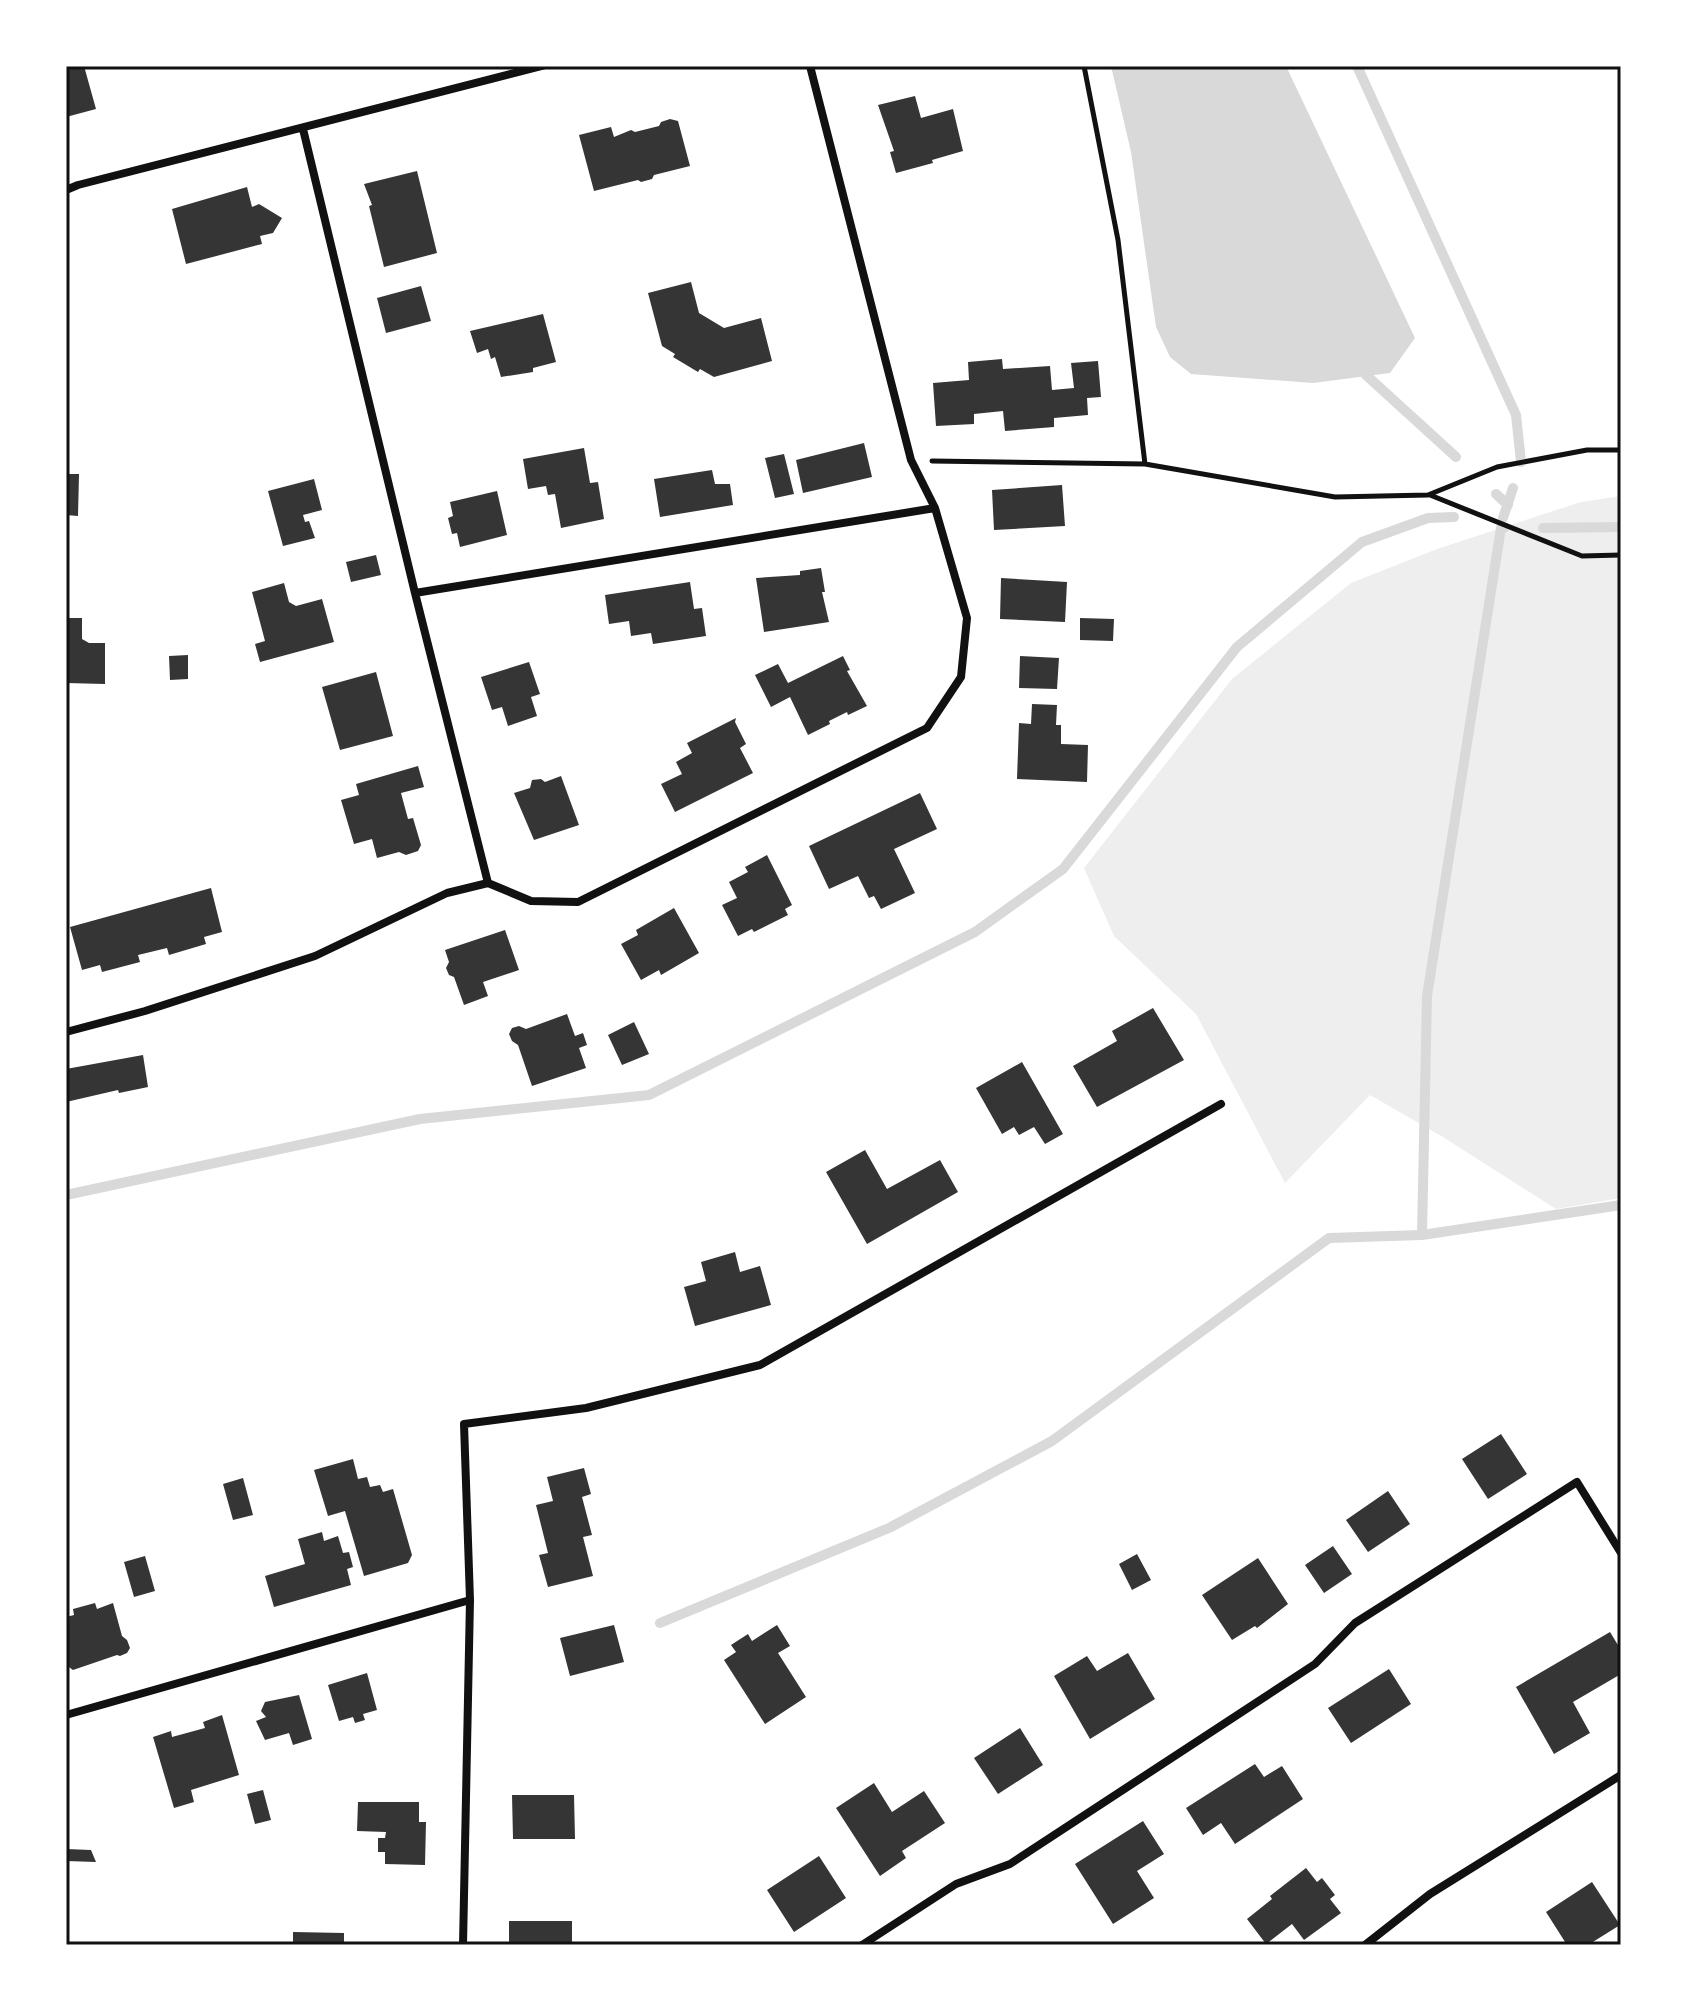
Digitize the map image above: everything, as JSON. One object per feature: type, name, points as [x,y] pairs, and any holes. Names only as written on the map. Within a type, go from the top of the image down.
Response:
[{"type":"street","points":[[66,190],[542,66]]},
{"type":"street","points":[[66,1032],[145,1011],[315,956],[447,893],[488,883],[531,901],[578,902],[927,728],[961,677],[967,618],[935,508],[911,460],[810,66]]},
{"type":"street","points":[[303,129],[488,883]]},
{"type":"street","points":[[415,593],[935,508]]},
{"type":"street","points":[[463,1945],[470,1600],[464,1424],[586,1408],[760,1365],[1221,1104]]},
{"type":"street","points":[[862,1945],[956,1884],[1010,1864],[1315,1664],[1355,1623],[1577,1482],[1621,1553]]},
{"type":"street","points":[[66,1715],[470,1600]]},
{"type":"street","points":[[1365,1945],[1430,1894],[1621,1775]]},
{"type":"path","points":[[1084,66],[1118,240],[1145,464]]},
{"type":"path","points":[[911,460],[1145,464],[1335,497],[1428,495],[1497,467],[1587,450],[1621,450]]},
{"type":"path","points":[[1428,495],[1582,556],[1621,555]]},
{"type":"shaded area","points":[[1111,66],[1286,66],[1415,338],[1390,373],[1313,383],[1191,374],[1170,357],[1156,327],[1131,152]]},
{"type":"shaded area","points":[[1621,496],[1621,1198],[1556,1209],[1370,1095],[1285,1183],[1196,1014],[1114,936],[1084,868],[1232,679],[1351,583],[1437,549],[1581,502]]},
{"type":"building","points":[[84,66],[96,109],[66,117],[66,69]]},
{"type":"building","points":[[915,96],[921,118],[953,109],[963,151],[896,173],[890,152],[894,151],[878,105]]},
{"type":"building","points":[[670,119],[678,121],[690,166],[654,175],[652,179],[641,182],[638,180],[594,191],[579,135],[611,127],[614,137],[631,130],[635,132],[659,126]]},
{"type":"building","points":[[417,171],[437,253],[384,267],[369,206],[372,205],[364,184]]},
{"type":"building","points":[[247,187],[252,207],[259,204],[282,218],[273,233],[260,236],[262,244],[186,264],[172,209]]},
{"type":"building","points":[[691,282],[699,313],[724,328],[761,318],[772,361],[714,377],[700,369],[698,372],[673,357],[675,354],[662,346],[648,293]]},
{"type":"building","points":[[421,286],[431,321],[386,333],[377,298]]},
{"type":"building","points":[[543,314],[556,362],[533,368],[533,372],[501,377],[495,357],[491,359],[488,349],[477,353],[470,331]]},
{"type":"building","points":[[1002,359],[1003,369],[1050,366],[1052,390],[1074,388],[1071,363],[1098,361],[1101,397],[1087,398],[1088,415],[1054,418],[1054,427],[1005,431],[1003,411],[974,414],[974,424],[936,426],[933,383],[969,380],[968,362]]},
{"type":"building","points":[[864,443],[872,477],[803,493],[796,460]]},
{"type":"building","points":[[584,448],[590,483],[598,482],[604,519],[561,528],[555,494],[548,495],[546,486],[528,489],[523,459]]},
{"type":"building","points":[[784,454],[794,494],[775,498],[765,458]]},
{"type":"building","points":[[712,470],[715,484],[730,484],[733,505],[660,517],[654,479]]},
{"type":"building","points":[[66,474],[79,474],[78,516],[66,515]]},
{"type":"building","points":[[314,479],[322,510],[303,515],[305,522],[309,521],[315,538],[283,546],[268,491]]},
{"type":"building","points":[[1062,485],[1065,526],[994,530],[992,490]]},
{"type":"building","points":[[497,491],[507,535],[460,547],[457,533],[452,534],[448,518],[453,516],[450,502]]},
{"type":"building","points":[[376,555],[381,575],[351,582],[346,562]]},
{"type":"building","points":[[821,568],[825,592],[822,592],[829,622],[764,632],[756,578],[800,575],[800,571]]},
{"type":"building","points":[[1001,578],[1067,582],[1065,622],[1000,619]]},
{"type":"building","points":[[690,582],[694,609],[702,608],[706,636],[653,644],[651,633],[631,636],[629,621],[609,624],[605,595]]},
{"type":"building","points":[[284,583],[289,602],[296,606],[322,599],[334,642],[260,662],[255,644],[265,641],[252,592]]},
{"type":"building","points":[[66,618],[82,618],[82,639],[89,643],[105,643],[105,684],[66,683]]},
{"type":"building","points":[[1080,618],[1114,619],[1113,641],[1080,640]]},
{"type":"building","points":[[188,655],[188,679],[170,680],[169,656]]},
{"type":"building","points":[[843,656],[850,670],[847,671],[867,706],[848,715],[847,712],[808,735],[790,697],[771,707],[755,675],[778,664],[788,683]]},
{"type":"building","points":[[1020,656],[1059,658],[1057,689],[1019,688]]},
{"type":"building","points":[[529,662],[540,694],[531,697],[537,716],[508,726],[502,707],[492,710],[481,677]]},
{"type":"building","points":[[376,672],[393,736],[340,750],[322,687]]},
{"type":"building","points":[[1032,704],[1057,705],[1056,725],[1061,725],[1061,744],[1088,745],[1087,782],[1017,779],[1019,723],[1031,724]]},
{"type":"building","points":[[736,718],[746,744],[740,748],[753,773],[675,812],[661,784],[682,774],[676,762],[692,753],[687,743]]},
{"type":"building","points":[[418,766],[424,787],[401,793],[408,819],[413,818],[421,845],[418,851],[377,858],[372,839],[354,844],[341,800],[359,795],[356,784]]},
{"type":"building","points":[[561,776],[579,825],[534,840],[514,793],[530,788],[532,780],[545,782]]},
{"type":"building","points":[[920,793],[937,829],[894,849],[915,893],[881,909],[874,896],[869,898],[858,876],[829,889],[809,846]]},
{"type":"building","points":[[767,855],[792,905],[785,909],[788,915],[754,932],[752,929],[738,936],[722,905],[737,898],[729,882],[748,872],[745,867]]},
{"type":"building","points":[[211,888],[222,932],[204,937],[206,944],[169,955],[167,948],[138,955],[140,962],[102,972],[100,965],[82,970],[70,927]]},
{"type":"building","points":[[674,908],[699,953],[661,975],[659,970],[641,980],[621,944],[638,935],[636,930]]},
{"type":"building","points":[[505,930],[519,970],[483,982],[488,996],[464,1005],[454,977],[449,975],[446,968],[449,962],[445,950]]},
{"type":"building","points":[[1153,1008],[1184,1060],[1097,1107],[1073,1066],[1117,1041],[1112,1031]]},
{"type":"building","points":[[567,1014],[575,1036],[583,1033],[587,1045],[579,1048],[586,1068],[532,1086],[518,1045],[509,1034],[512,1028],[519,1026],[526,1029]]},
{"type":"building","points":[[634,1022],[649,1054],[622,1065],[608,1035]]},
{"type":"building","points":[[143,1055],[148,1087],[119,1093],[118,1090],[66,1102],[66,1069]]},
{"type":"building","points":[[1022,1062],[1063,1134],[1045,1144],[1034,1127],[1019,1135],[1014,1127],[1002,1134],[976,1088]]},
{"type":"building","points":[[865,1150],[887,1189],[940,1160],[958,1192],[867,1244],[826,1172]]},
{"type":"building","points":[[735,1252],[740,1272],[760,1266],[771,1305],[695,1326],[684,1287],[706,1281],[701,1262]]},
{"type":"building","points":[[1501,1434],[1527,1474],[1488,1499],[1462,1459]]},
{"type":"building","points":[[353,1459],[358,1479],[367,1477],[370,1487],[380,1485],[383,1492],[393,1489],[412,1555],[408,1563],[364,1576],[345,1511],[328,1516],[314,1470]]},
{"type":"building","points":[[584,1468],[591,1494],[582,1497],[592,1535],[583,1537],[593,1576],[548,1587],[539,1555],[548,1553],[536,1505],[553,1501],[547,1477]]},
{"type":"building","points":[[243,1478],[253,1515],[233,1520],[223,1484]]},
{"type":"building","points":[[1388,1491],[1410,1524],[1368,1552],[1346,1520]]},
{"type":"building","points":[[322,1532],[324,1541],[338,1536],[343,1553],[349,1552],[353,1567],[347,1569],[351,1585],[274,1607],[265,1576],[305,1564],[298,1539]]},
{"type":"building","points":[[1333,1546],[1352,1574],[1324,1593],[1305,1565]]},
{"type":"building","points":[[1137,1554],[1151,1580],[1132,1590],[1119,1564]]},
{"type":"building","points":[[145,1556],[155,1591],[134,1597],[124,1562]]},
{"type":"building","points":[[1258,1558],[1288,1604],[1257,1628],[1255,1626],[1232,1640],[1202,1595]]},
{"type":"building","points":[[95,1603],[97,1609],[113,1603],[122,1636],[130,1648],[120,1656],[73,1670],[66,1665],[66,1617],[74,1615],[73,1609]]},
{"type":"building","points":[[614,1625],[624,1662],[570,1676],[560,1638]]},
{"type":"building","points":[[777,1625],[790,1646],[778,1653],[806,1697],[765,1724],[724,1660],[736,1652],[731,1645],[748,1634],[752,1641]]},
{"type":"building","points":[[1610,1632],[1621,1650],[1621,1674],[1573,1702],[1590,1733],[1554,1754],[1516,1687]]},
{"type":"building","points":[[1128,1653],[1155,1699],[1090,1739],[1054,1676],[1087,1656],[1097,1671]]},
{"type":"building","points":[[1389,1669],[1411,1704],[1351,1743],[1328,1708]]},
{"type":"building","points":[[367,1673],[377,1710],[363,1714],[365,1720],[355,1723],[353,1717],[339,1721],[328,1685]]},
{"type":"building","points":[[299,1695],[312,1739],[293,1745],[289,1733],[265,1740],[256,1721],[266,1717],[261,1711],[265,1702]]},
{"type":"building","points":[[222,1715],[239,1775],[191,1790],[194,1802],[174,1808],[153,1737],[171,1731],[172,1737],[205,1728],[203,1722]]},
{"type":"building","points":[[1020,1728],[1043,1765],[998,1794],[974,1758]]},
{"type":"building","points":[[1255,1764],[1264,1777],[1282,1766],[1303,1799],[1235,1844],[1221,1823],[1203,1835],[1186,1808]]},
{"type":"building","points":[[874,1783],[892,1812],[924,1791],[945,1823],[902,1851],[906,1858],[880,1876],[836,1808]]},
{"type":"building","points":[[263,1790],[271,1820],[255,1824],[247,1794]]},
{"type":"building","points":[[512,1795],[574,1795],[575,1839],[513,1839]]},
{"type":"building","points":[[358,1802],[419,1802],[419,1822],[426,1822],[425,1865],[385,1864],[385,1852],[378,1852],[378,1838],[385,1838],[386,1832],[357,1831]]},
{"type":"building","points":[[1143,1821],[1164,1854],[1137,1871],[1154,1898],[1113,1924],[1075,1864]]},
{"type":"building","points":[[66,1849],[91,1850],[96,1862],[66,1861]]},
{"type":"building","points":[[819,1856],[846,1898],[794,1932],[767,1890]]},
{"type":"building","points":[[1306,1868],[1317,1882],[1322,1878],[1335,1895],[1330,1899],[1341,1913],[1304,1940],[1292,1924],[1266,1944],[1247,1919]]},
{"type":"building","points":[[1592,1882],[1620,1925],[1588,1945],[1567,1945],[1546,1912]]},
{"type":"building","points":[[509,1921],[572,1921],[572,1945],[509,1945]]},
{"type":"building","points":[[293,1932],[344,1933],[344,1945],[293,1945]]},
{"type":"waterway","points":[[1357,66],[1516,415],[1521,462]]},
{"type":"waterway","points":[[1359,365],[1366,375],[1456,457]]},
{"type":"waterway","points":[[1503,518],[1513,488]]},
{"type":"waterway","points":[[1496,494],[1508,505]]},
{"type":"waterway","points":[[66,1195],[420,1119],[649,1095],[975,932],[1063,869],[1237,647],[1362,542],[1428,518],[1454,517]]},
{"type":"waterway","points":[[1543,528],[1621,527]]},
{"type":"waterway","points":[[660,1623],[889,1528],[1052,1441],[1329,1238],[1422,1235],[1427,996],[1501,528],[1504,528]]},
{"type":"waterway","points":[[1422,1235],[1621,1205]]}]
